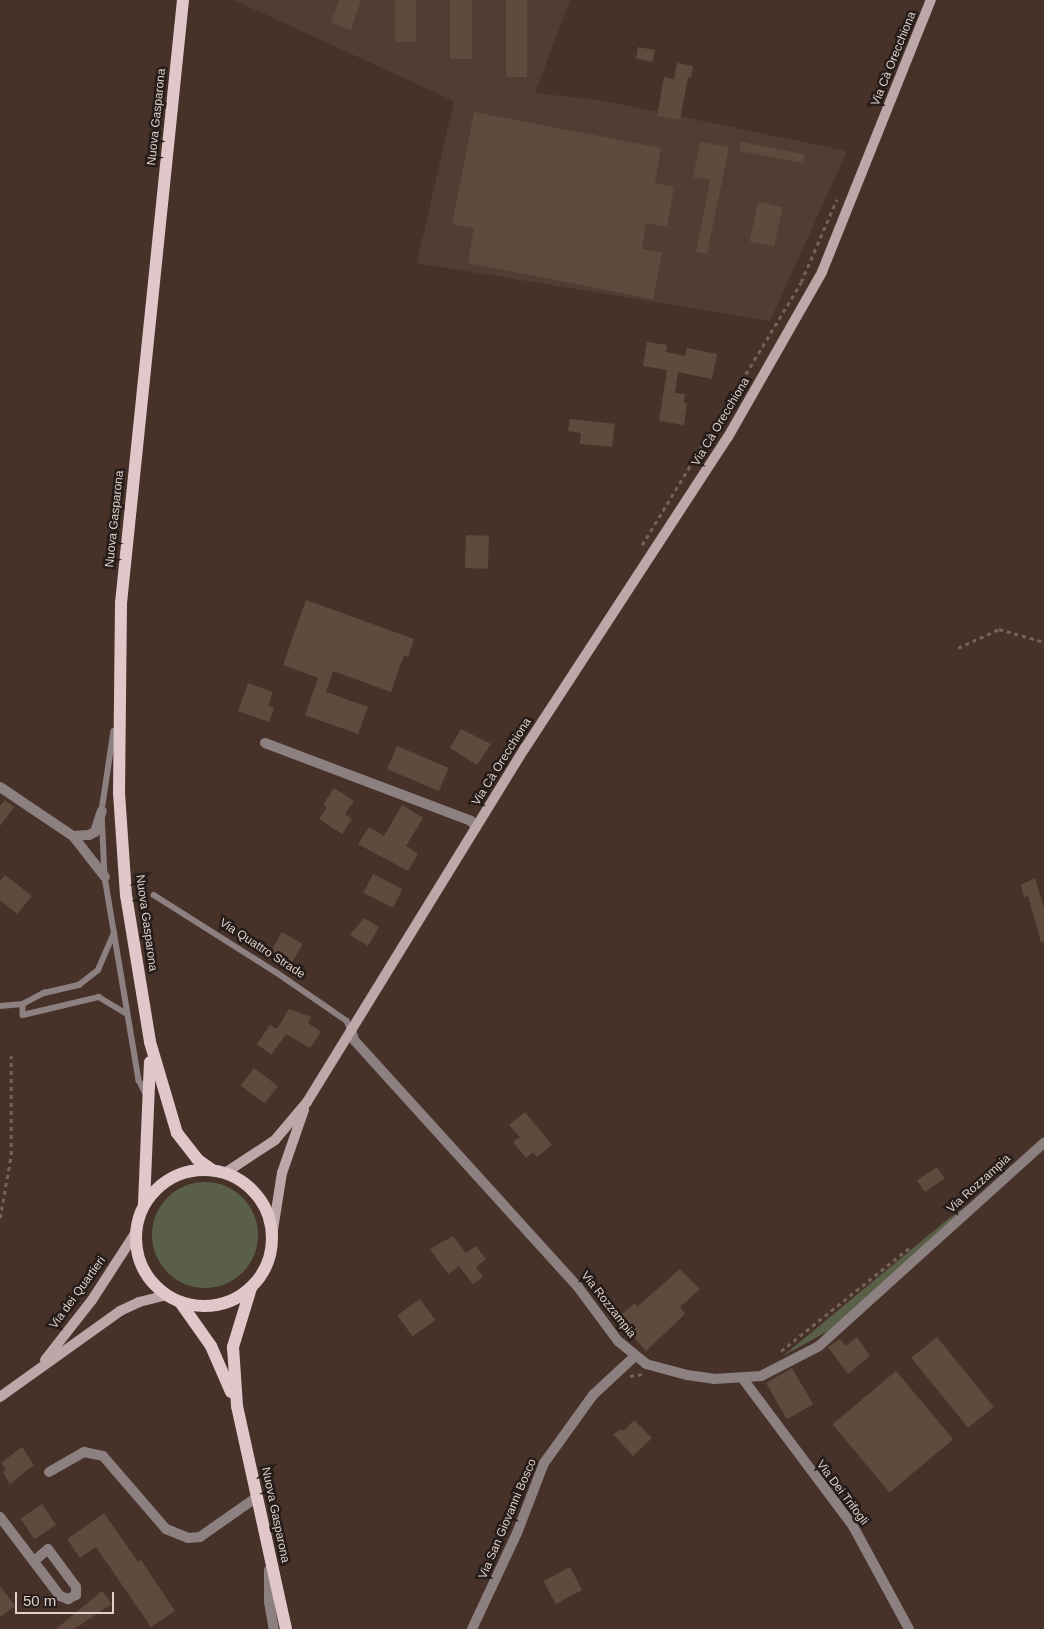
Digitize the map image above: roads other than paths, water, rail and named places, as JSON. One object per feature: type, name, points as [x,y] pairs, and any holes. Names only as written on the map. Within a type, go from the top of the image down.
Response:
[{"type":"main road","name":"Nuova Gasparona","points":[[183,0],[122,594],[118,710],[119,793],[126,894],[150,1042],[177,1133],[196,1159],[218,1172],[243,1183],[258,1197],[270,1222],[272,1236],[266,1262],[252,1286],[233,1347],[237,1406],[286,1629]]},
{"type":"main road","name":"Via Cà Orecchiona","points":[[218,1172],[275,1140],[307,1102],[476,827],[728,437],[822,272],[931,0]]},
{"type":"main road","name":"Nuova Gasparona","points":[[150,1042],[151,1104],[144,1204],[136,1232],[143,1268],[167,1295],[180,1302],[199,1306],[218,1304],[231,1300],[252,1286]]},
{"type":"main road","name":"Via Cà Orecchiona","points":[[272,1236],[282,1173],[307,1102]]},
{"type":"main road","name":"Nuova Gasparona","points":[[144,1204],[157,1188],[173,1177],[192,1171],[218,1172]]},
{"type":"main road","name":"Via dei Quartieri","points":[[39,1367],[92,1300],[136,1232]]},
{"type":"main road","name":"Via dei Quartieri","points":[[0,1397],[39,1367],[130,1305],[167,1295]]},
{"type":"main road","name":"Nuova Gasparona","points":[[180,1302],[211,1346],[237,1406]]},
{"type":"street","name":"Via Cà Orecchiona","points":[[265,743],[471,821],[476,827]]},
{"type":"street","points":[[0,786],[73,836],[105,876]]},
{"type":"street","points":[[73,836],[90,836],[95,832],[102,811]]},
{"type":"street","name":"Via Rozzampia","points":[[351,1030],[354,1040],[541,1244],[618,1341],[634,1357],[661,1369],[687,1375],[743,1379],[760,1376],[819,1346],[1044,1142]]},
{"type":"street","name":"Via San Giovanni Bosco","points":[[472,1629],[517,1533],[544,1463],[593,1395],[634,1357]]},
{"type":"street","name":"Via Dei Trifogli","points":[[743,1379],[853,1526],[909,1629]]},
{"type":"street","points":[[49,1472],[84,1452],[103,1456],[166,1529],[188,1538],[200,1537],[257,1497]]},
{"type":"street","points":[[0,1517],[60,1596],[68,1600],[76,1594],[76,1587],[48,1549],[34,1561]]},
{"type":"street","points":[[270,1554],[269,1602],[274,1629]]},
{"type":"lane","points":[[118,710],[102,811],[105,876],[139,1080],[151,1104]]},
{"type":"lane","name":"Via Quattro Strade","points":[[154,895],[276,972],[347,1021],[351,1030]]},
{"type":"lane","points":[[0,1006],[22,1004],[44,993],[79,985],[91,977],[107,952],[114,931]]},
{"type":"lane","points":[[22,1004],[23,1015],[99,997],[127,1014]]}]
